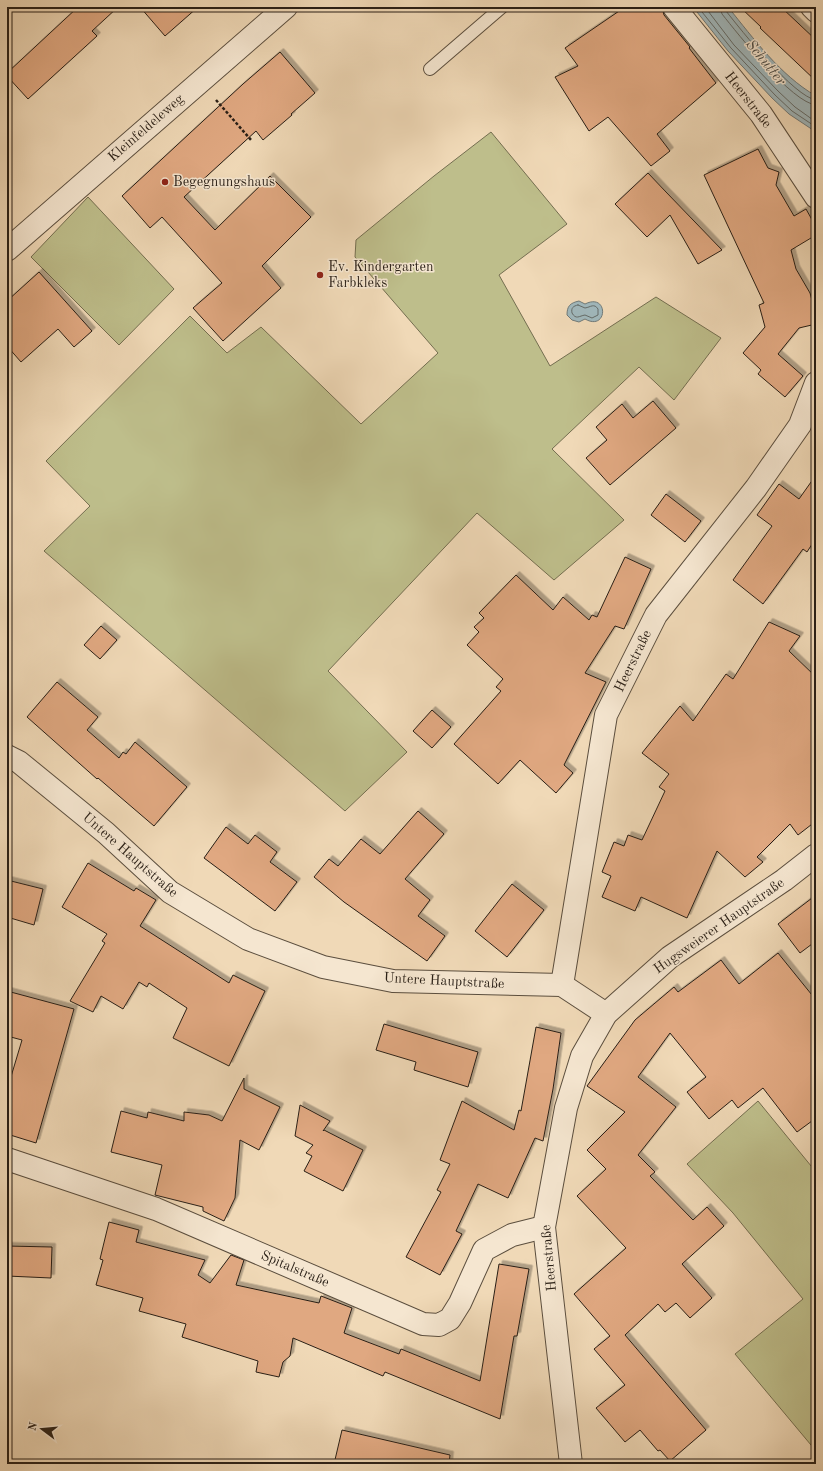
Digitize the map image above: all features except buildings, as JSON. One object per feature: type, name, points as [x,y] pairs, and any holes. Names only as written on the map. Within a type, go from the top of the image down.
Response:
[{"type":"street","name":"Kleinfeldeleweg","points":[[7,250],[286,7]]},
{"type":"street","name":"Heerstraße","points":[[674,7],[761,114],[816,197]]},
{"type":"street","points":[[812,7],[816,11]]},
{"type":"street","name":"Heerstraße","points":[[562,985],[606,715],[656,615],[756,488],[800,425],[816,383]]},
{"type":"street","name":"Untere Hauptstraße","points":[[7,756],[19,762],[106,833],[170,892],[248,939],[323,967],[393,981],[562,985]]},
{"type":"street","name":"Hugsweierer Hauptstraße","points":[[606,1014],[670,957],[784,880],[816,855]]},
{"type":"street","points":[[562,985],[606,1014]]},
{"type":"street","name":"Heerstraße","points":[[571,1464],[544,1227],[566,1108],[582,1056],[606,1014]]},
{"type":"street","name":"Spitalstraße","points":[[7,1160],[156,1209],[423,1324],[439,1325],[450,1319],[460,1303],[484,1250],[512,1235],[544,1227]]},
{"type":"lane","points":[[430,69],[502,7]]},
{"type":"path","points":[[200,82],[252,141]]},
{"type":"green space","points":[[491,132],[567,224],[499,275],[550,366],[656,297],[721,338],[674,400],[639,367],[552,449],[624,520],[554,580],[477,513],[328,671],[407,752],[345,811],[44,551],[90,506],[46,461],[190,316],[227,353],[261,327],[361,424],[438,353],[355,257],[356,240],[434,176]]},
{"type":"green space","points":[[88,197],[174,289],[119,345],[31,257]]},
{"type":"green space","points":[[758,1101],[816,1172],[816,1451],[735,1354],[803,1299],[733,1213],[687,1164]]},
{"type":"water","name":"Schutter","points":[[693,7],[728,7],[768,56],[791,78],[816,96],[816,132],[789,114],[772,98],[728,51]]},
{"type":"water","points":[[579,301],[585,304],[593,302],[598,303],[602,307],[603,312],[601,317],[593,322],[585,319],[579,322],[572,320],[567,315],[568,307]]},
{"type":"place","name":"Begegnungshaus","points":[[165,182]]},
{"type":"place","name":"Ev. Kindergarten Farbkleks","points":[[320,275]]}]
